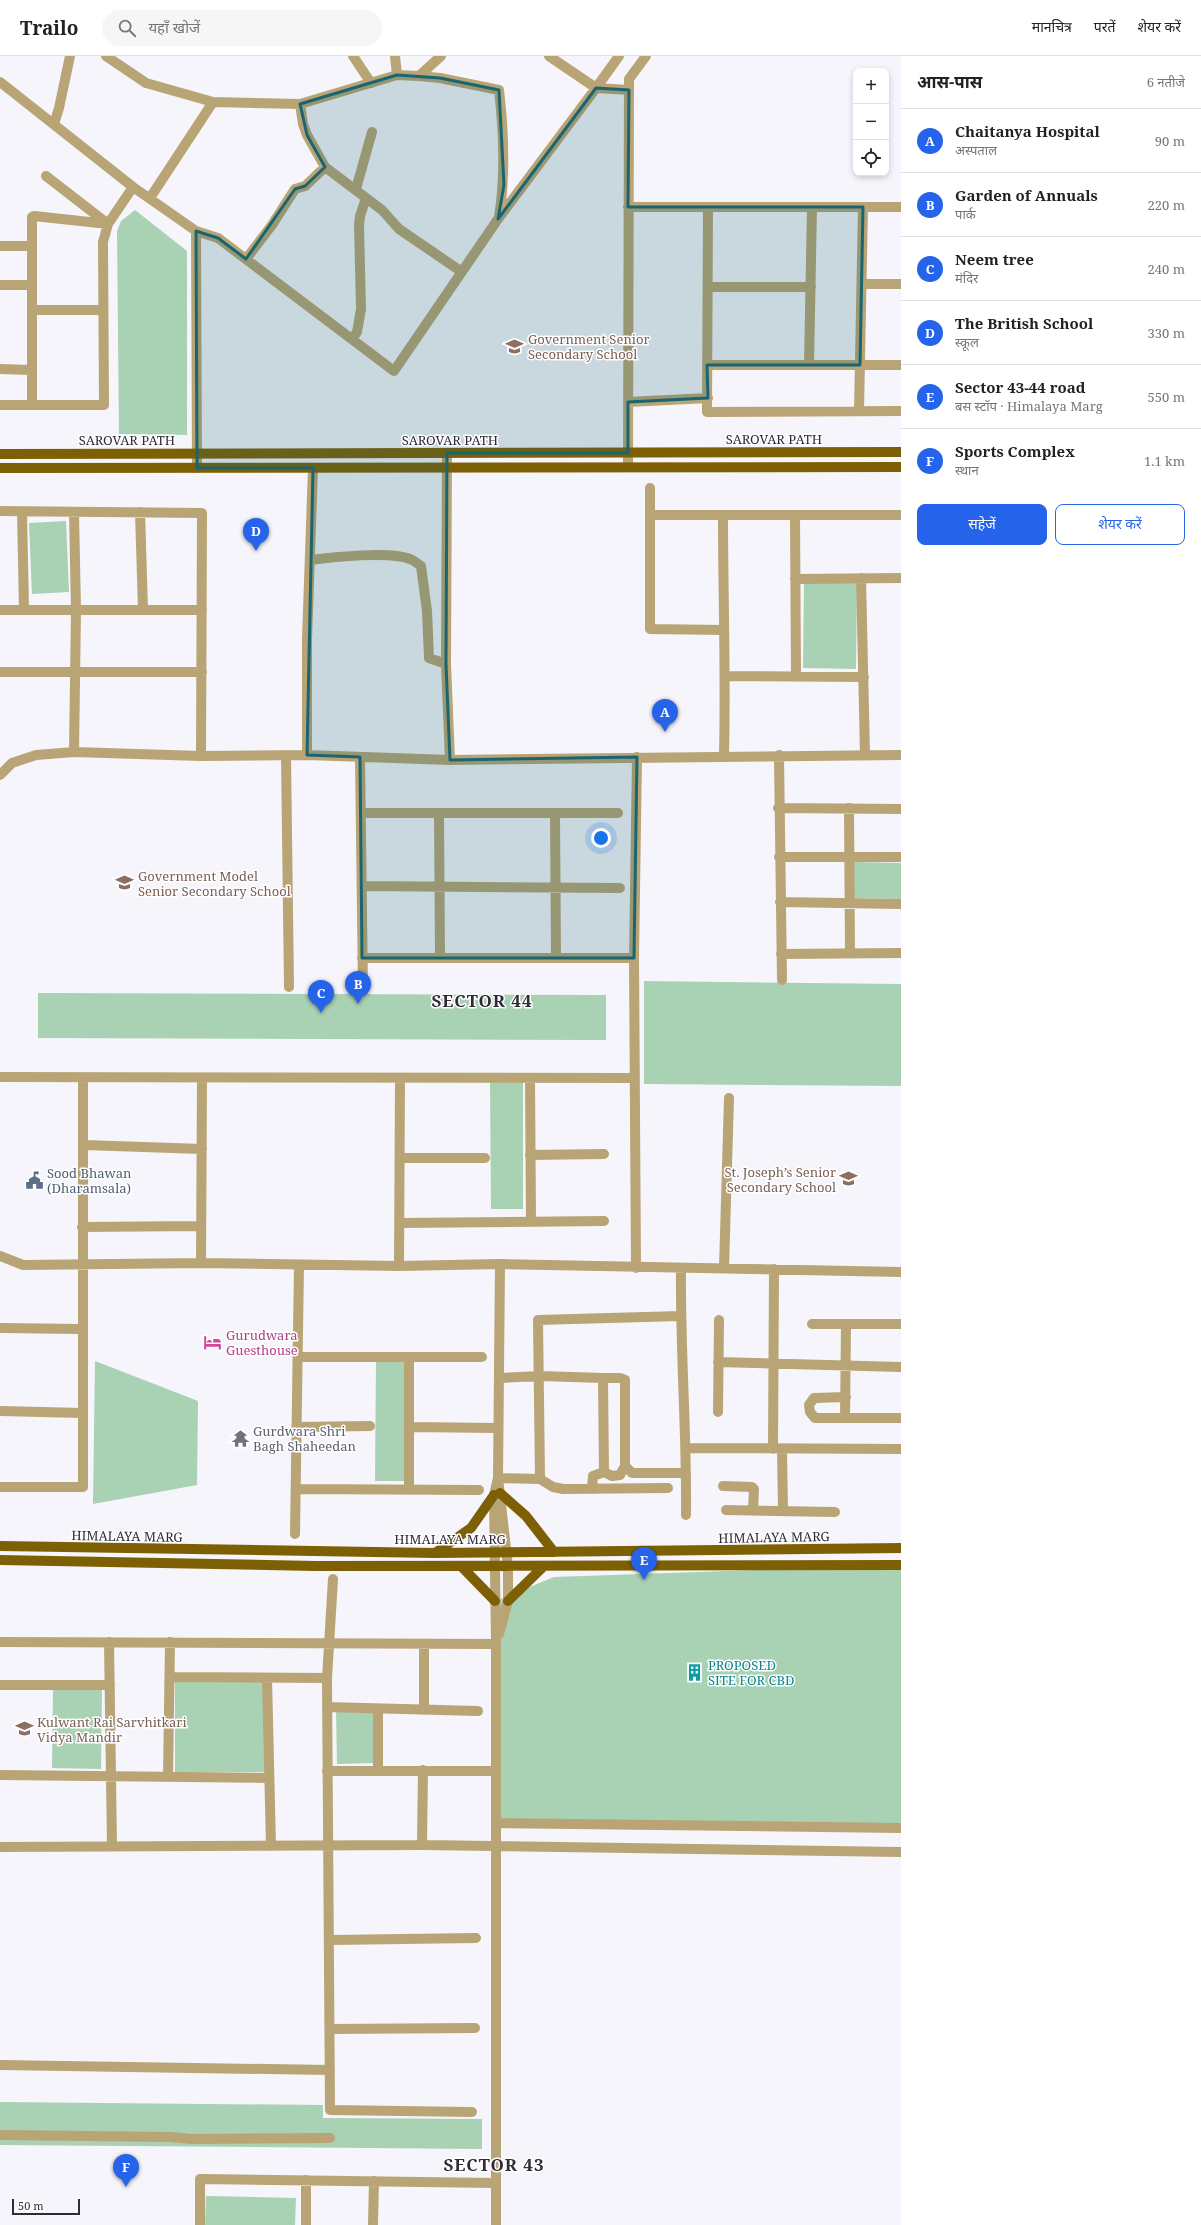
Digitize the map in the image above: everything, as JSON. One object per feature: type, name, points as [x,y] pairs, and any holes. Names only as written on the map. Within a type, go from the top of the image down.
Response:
[{"type":"main road","name":"SAROVAR PATH","points":[[0,454],[901,452]]},
{"type":"main road","points":[[0,468],[901,467]]},
{"type":"main road","points":[[435,1553],[471,1528],[497,1494],[526,1516],[554,1552]]},
{"type":"main road","name":"HIMALAYA MARG","points":[[0,1546],[435,1553],[901,1548]]},
{"type":"main road","name":"HIMALAYA MARG","points":[[0,1560],[316,1566],[901,1565]]},
{"type":"main road","points":[[461,1566],[495,1601]]},
{"type":"main road","points":[[508,1601],[544,1566]]},
{"type":"street","points":[[54,124],[59,108],[70,56]]},
{"type":"street","points":[[106,56],[146,83],[213,102],[300,104],[397,75],[440,78],[499,90],[504,139],[504,184],[498,219]]},
{"type":"street","points":[[354,56],[371,83]]},
{"type":"street","points":[[395,56],[397,75]]},
{"type":"street","points":[[419,76],[441,56]]},
{"type":"street","points":[[549,56],[596,88],[630,90]]},
{"type":"street","points":[[2,86],[54,124],[133,187],[196,231],[218,238],[394,370],[498,219],[619,56]]},
{"type":"street","points":[[628,467],[628,207],[630,79],[646,56]]},
{"type":"street","points":[[150,198],[213,102]]},
{"type":"street","points":[[300,104],[303,124],[307,135],[325,167],[356,189],[399,229],[462,272]]},
{"type":"street","points":[[356,189],[372,132]]},
{"type":"street","points":[[246,259],[272,225],[295,189],[306,186],[325,167]]},
{"type":"street","points":[[46,176],[108,224]]},
{"type":"street","points":[[0,405],[104,405],[103,242],[108,224],[133,187]]},
{"type":"street","points":[[352,339],[357,332],[361,309],[359,224],[366,198]]},
{"type":"street","points":[[628,207],[901,207]]},
{"type":"street","points":[[708,207],[707,412],[901,411]]},
{"type":"street","points":[[809,365],[812,207]]},
{"type":"street","points":[[859,411],[863,207]]},
{"type":"street","points":[[32,405],[32,217],[108,224]]},
{"type":"street","points":[[196,231],[196,468]]},
{"type":"street","points":[[0,246],[32,246]]},
{"type":"street","points":[[862,284],[901,284]]},
{"type":"street","points":[[0,285],[32,285]]},
{"type":"street","points":[[708,287],[811,287]]},
{"type":"street","points":[[32,310],[103,310]]},
{"type":"street","points":[[707,365],[901,365]]},
{"type":"street","points":[[0,370],[32,370]]},
{"type":"street","points":[[628,402],[708,398]]},
{"type":"street","points":[[447,453],[446,664],[450,760]]},
{"type":"street","points":[[307,755],[307,639],[313,468]]},
{"type":"street","points":[[650,488],[650,629],[724,630]]},
{"type":"street","points":[[0,512],[202,512],[201,756]]},
{"type":"street","points":[[22,512],[24,610]]},
{"type":"street","points":[[74,512],[76,610],[74,752]]},
{"type":"street","points":[[140,512],[143,610]]},
{"type":"street","points":[[650,515],[901,515]]},
{"type":"street","points":[[723,515],[726,676],[724,756]]},
{"type":"street","points":[[795,515],[796,676]]},
{"type":"street","points":[[310,560],[346,556],[395,557],[410,559],[421,566],[427,611],[429,658],[446,664]]},
{"type":"street","points":[[861,578],[865,755]]},
{"type":"street","points":[[795,579],[901,578]]},
{"type":"street","points":[[0,610],[202,610]]},
{"type":"street","points":[[0,672],[202,672]]},
{"type":"street","points":[[726,676],[864,677]]},
{"type":"street","points":[[0,775],[12,763],[36,755],[74,752],[201,756],[307,755],[450,760],[779,755],[901,755]]},
{"type":"street","points":[[779,755],[778,808],[782,980]]},
{"type":"street","points":[[286,756],[289,987]]},
{"type":"street","points":[[360,757],[362,991]]},
{"type":"street","points":[[636,1268],[634,958],[637,757]]},
{"type":"street","points":[[778,808],[901,809]]},
{"type":"street","points":[[849,808],[848,857],[850,953]]},
{"type":"street","points":[[361,813],[618,812]]},
{"type":"street","points":[[439,813],[440,958]]},
{"type":"street","points":[[555,813],[556,958]]},
{"type":"street","points":[[779,857],[901,857]]},
{"type":"street","points":[[362,886],[620,888]]},
{"type":"street","points":[[780,902],[901,904]]},
{"type":"street","points":[[781,954],[901,952]]},
{"type":"street","points":[[362,958],[634,958]]},
{"type":"street","points":[[0,1077],[635,1078]]},
{"type":"street","points":[[0,1488],[83,1487],[81,1329],[84,1145],[83,1078]]},
{"type":"street","points":[[202,1078],[200,1226],[202,1263]]},
{"type":"street","points":[[399,1266],[400,1078]]},
{"type":"street","points":[[530,1078],[531,1222]]},
{"type":"street","points":[[724,1268],[729,1098]]},
{"type":"street","points":[[84,1145],[202,1149]]},
{"type":"street","points":[[530,1155],[604,1154]]},
{"type":"street","points":[[400,1158],[485,1158]]},
{"type":"street","points":[[399,1223],[604,1221]]},
{"type":"street","points":[[82,1227],[200,1226]]},
{"type":"street","points":[[0,1256],[23,1265],[202,1263],[399,1266],[500,1264],[636,1268],[724,1268],[901,1272]]},
{"type":"street","points":[[496,2225],[496,1644],[494,1552],[498,1478],[500,1264]]},
{"type":"street","points":[[295,1534],[299,1265]]},
{"type":"street","points":[[681,1268],[681,1316],[686,1448],[686,1516]]},
{"type":"street","points":[[774,1269],[777,1449],[784,1511]]},
{"type":"street","points":[[540,1479],[540,1376],[538,1320],[681,1316]]},
{"type":"street","points":[[718,1412],[719,1320]]},
{"type":"street","points":[[812,1324],[901,1324]]},
{"type":"street","points":[[845,1418],[847,1366],[846,1324]]},
{"type":"street","points":[[0,1328],[81,1329]]},
{"type":"street","points":[[298,1357],[482,1358]]},
{"type":"street","points":[[409,1357],[409,1490]]},
{"type":"street","points":[[718,1362],[901,1367]]},
{"type":"street","points":[[500,1378],[540,1376],[620,1378],[625,1380],[625,1466],[620,1475],[612,1476],[604,1472],[593,1476],[592,1489]]},
{"type":"street","points":[[603,1378],[604,1472]]},
{"type":"street","points":[[846,1397],[814,1398],[810,1405],[810,1412],[815,1418],[901,1418]]},
{"type":"street","points":[[0,1411],[82,1413]]},
{"type":"street","points":[[296,1427],[370,1426]]},
{"type":"street","points":[[409,1427],[498,1428]]},
{"type":"street","points":[[686,1448],[901,1449]]},
{"type":"street","points":[[625,1466],[632,1473],[686,1473]]},
{"type":"street","points":[[498,1478],[540,1479],[553,1488],[668,1488]]},
{"type":"street","points":[[723,1486],[752,1487],[754,1489],[753,1510]]},
{"type":"street","points":[[296,1489],[480,1490]]},
{"type":"street","points":[[496,1644],[508,1601],[507,1552],[497,1494]]},
{"type":"street","points":[[726,1510],[835,1512]]},
{"type":"street","points":[[333,1579],[326,1678],[330,1940],[330,2110],[472,2112]]},
{"type":"street","points":[[0,1642],[496,1644]]},
{"type":"street","points":[[109,1642],[112,1846]]},
{"type":"street","points":[[168,1777],[170,1642]]},
{"type":"street","points":[[424,1644],[424,1710]]},
{"type":"street","points":[[170,1677],[326,1678]]},
{"type":"street","points":[[267,1678],[271,1846]]},
{"type":"street","points":[[0,1685],[110,1685]]},
{"type":"street","points":[[327,1707],[478,1711]]},
{"type":"street","points":[[378,1709],[378,1771]]},
{"type":"street","points":[[422,1845],[423,1770]]},
{"type":"street","points":[[327,1771],[495,1771]]},
{"type":"street","points":[[0,1775],[269,1778]]},
{"type":"street","points":[[496,1823],[901,1828]]},
{"type":"street","points":[[0,1844],[112,1846],[422,1845],[901,1852]]},
{"type":"street","points":[[330,1940],[476,1938]]},
{"type":"street","points":[[330,2029],[475,2028]]},
{"type":"street","points":[[0,2065],[330,2070]]},
{"type":"street","points":[[0,2135],[170,2136],[192,2139],[330,2138]]},
{"type":"street","points":[[200,2225],[200,2179],[496,2183]]},
{"type":"street","points":[[306,2180],[306,2225]]},
{"type":"street","points":[[373,2225],[374,2181]]},
{"type":"highlighted area","points":[[397,75],[440,78],[499,90],[504,185],[498,219],[596,88],[629,90],[628,207],[863,207],[860,365],[707,365],[708,398],[628,402],[628,453],[447,453],[446,664],[450,760],[637,757],[634,958],[362,958],[360,757],[307,755],[313,468],[197,468],[196,231],[218,238],[246,259],[295,189],[305,186],[325,167],[307,135],[300,104]]},
{"type":"green space","points":[[135,210],[187,251],[187,435],[119,434],[117,231],[121,221]]},
{"type":"green space","points":[[66,521],[69,592],[32,594],[29,523]]},
{"type":"green space","points":[[804,582],[857,583],[856,669],[803,668]]},
{"type":"green space","points":[[854,862],[901,863],[901,899],[853,898]]},
{"type":"green space","points":[[644,981],[901,984],[901,1086],[644,1084]]},
{"type":"green space","points":[[38,993],[606,995],[606,1040],[38,1038]]},
{"type":"green space","points":[[490,1082],[523,1082],[523,1209],[491,1209]]},
{"type":"green space","points":[[95,1361],[198,1401],[197,1485],[93,1504]]},
{"type":"green space","points":[[376,1361],[406,1361],[405,1481],[375,1481]]},
{"type":"green space","name":"PROPOSED SITE FOR CBD","points":[[901,1565],[901,1828],[496,1823],[498,1600],[554,1577]]},
{"type":"green space","points":[[175,1681],[265,1682],[265,1772],[175,1772]]},
{"type":"green space","points":[[53,1690],[102,1690],[101,1769],[52,1768]]},
{"type":"green space","points":[[374,1710],[375,1763],[337,1764],[336,1711]]},
{"type":"green space","points":[[0,2102],[323,2105],[323,2118],[482,2119],[482,2149],[0,2145]]},
{"type":"green space","points":[[206,2196],[296,2198],[295,2225],[205,2225]]},
{"type":"place","name":"Government Senior Secondary School","points":[[515,346]]},
{"type":"place","name":"The British School","points":[[256,551]]},
{"type":"place","name":"Chaitanya Hospital","points":[[665,732]]},
{"type":"place","name":"Government Model Senior Secondary School","points":[[125,883]]},
{"type":"place","name":"Garden of Annuals","points":[[358,1004]]},
{"type":"place","name":"Neem tree","points":[[321,1013]]},
{"type":"place","name":"St. Joseph’s Senior Secondary School","points":[[849,1179]]},
{"type":"place","name":"Sood Bhawan (Dharamsala)","points":[[34,1180]]},
{"type":"place","name":"Gurudwara Guesthouse","points":[[213,1342]]},
{"type":"place","name":"Gurdwara Shri Bagh Shaheedan","points":[[240,1438]]},
{"type":"place","name":"Sector 43-44 road","points":[[644,1580]]},
{"type":"place","name":"PROPOSED SITE FOR CBD","points":[[695,1672]]},
{"type":"place","name":"Kulwant Rai Sarvhitkari Vidya Mandir","points":[[24,1729]]},
{"type":"place","name":"Sports Complex","points":[[126,2187]]},
{"type":"district","name":"SECTOR 44","points":[[482,1000]]},
{"type":"district","name":"SECTOR 43","points":[[494,2164]]}]
